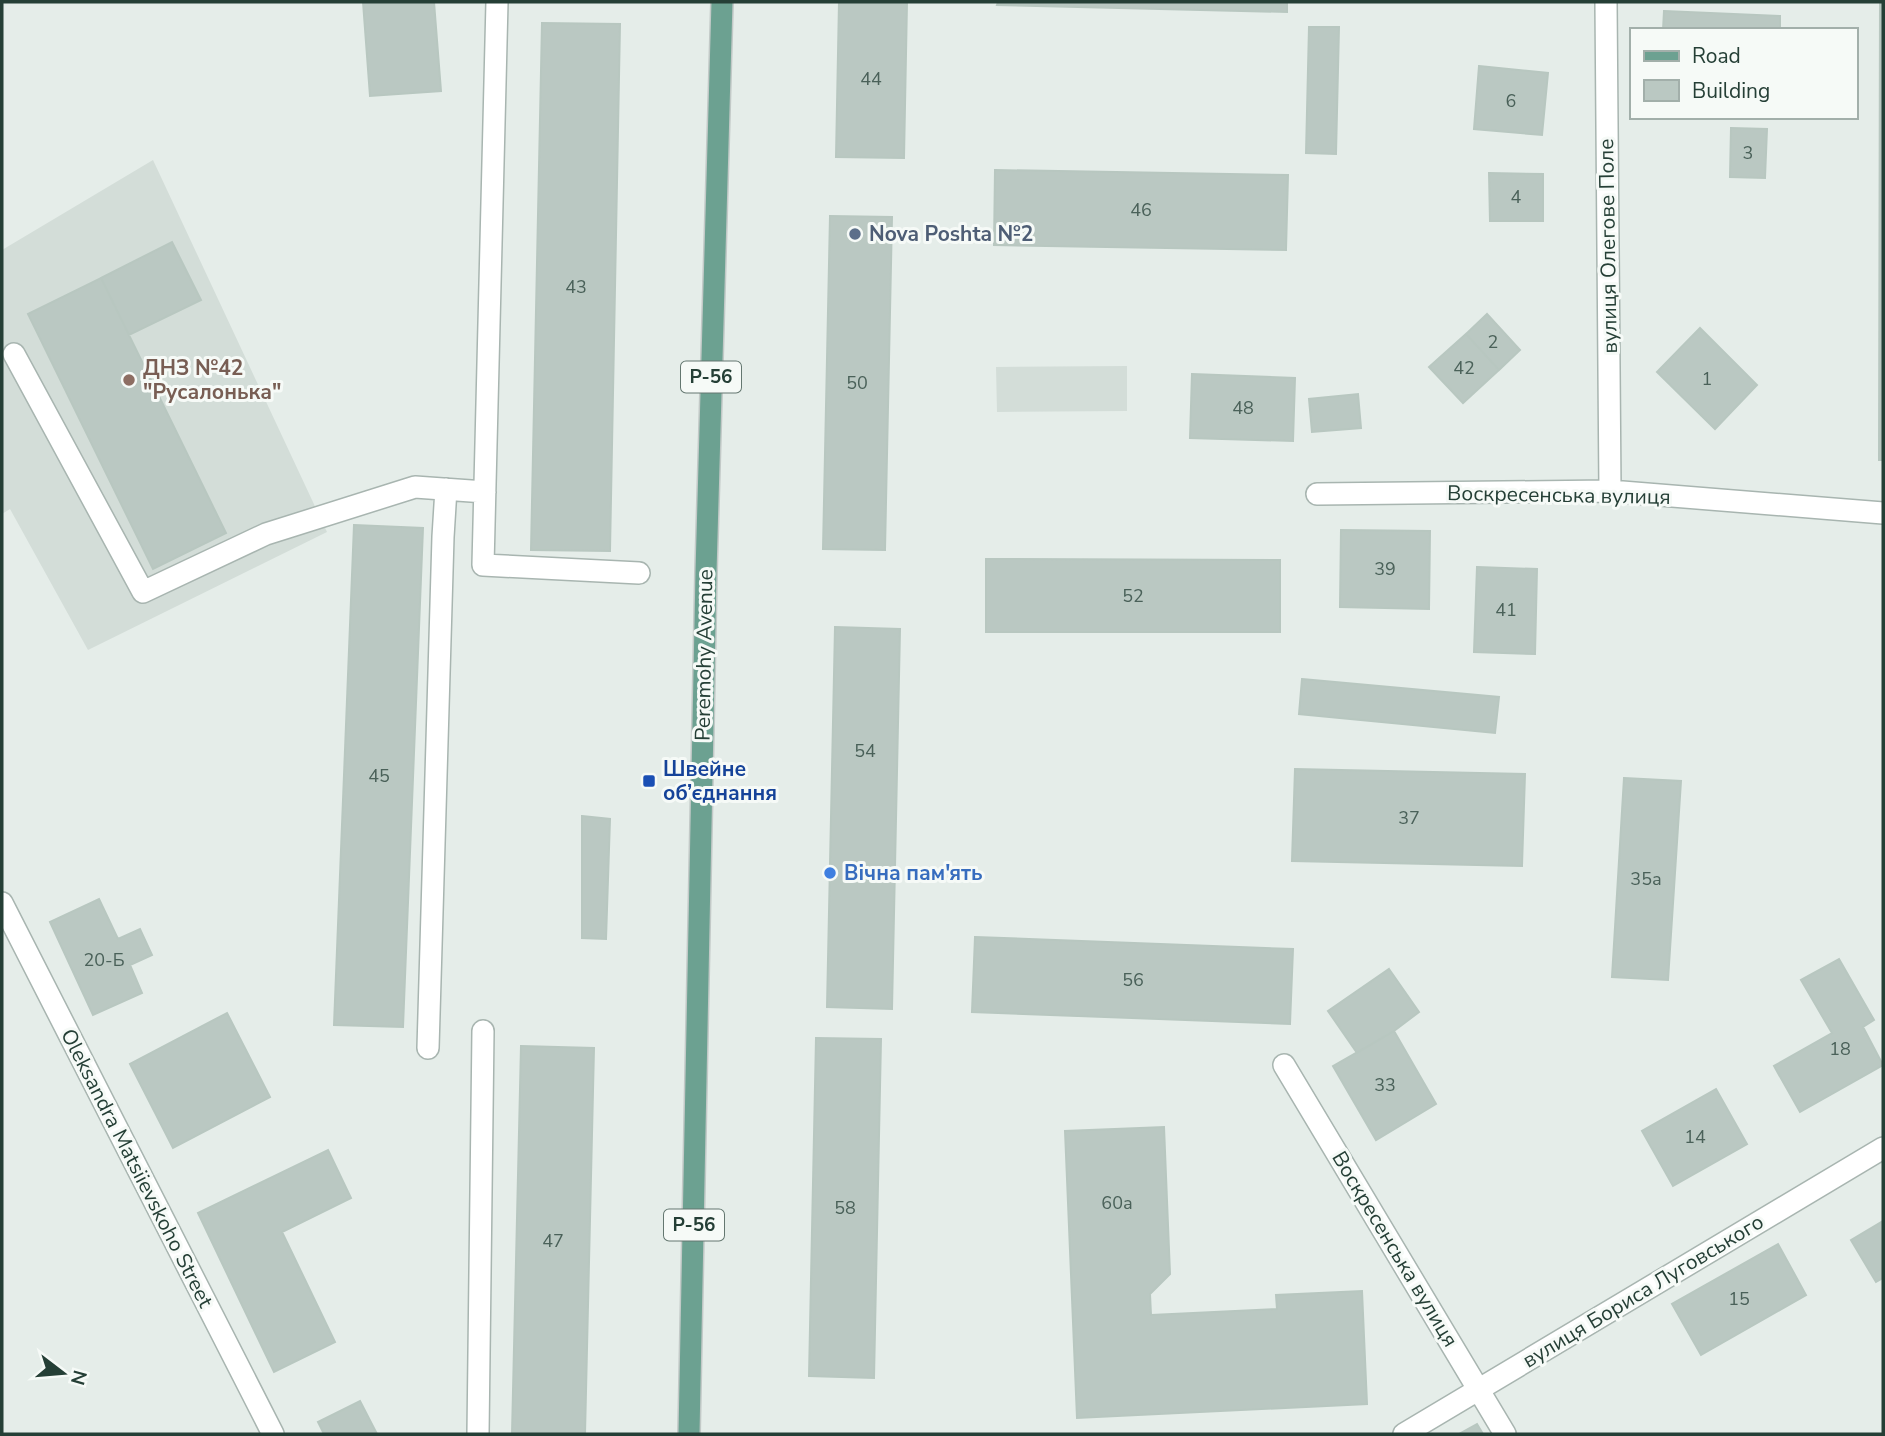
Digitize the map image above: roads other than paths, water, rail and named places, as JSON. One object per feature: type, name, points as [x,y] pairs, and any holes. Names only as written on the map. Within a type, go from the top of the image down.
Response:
[{"type":"main road","name":"Peremohy Avenue","points":[[689,1434],[706,572],[722,2]]},
{"type":"street","points":[[497,2],[483,565],[639,573]]},
{"type":"street","points":[[710,2],[722,2]]},
{"type":"street","name":"вулиця Олегове Поле","points":[[1606,2],[1610,491]]},
{"type":"street","points":[[14,354],[143,592],[277,531],[415,487],[485,492]]},
{"type":"street","points":[[428,1048],[446,489]]},
{"type":"street","name":"Воскресенська вулиця","points":[[1317,494],[1610,491],[1883,513]]},
{"type":"street","name":"Oleksandra Matsiievskoho Street","points":[[2,903],[272,1434]]},
{"type":"street","points":[[478,1434],[483,1031]]},
{"type":"street","name":"Воскресенська вулиця","points":[[1284,1065],[1505,1434]]},
{"type":"street","name":"вулиця Бориса Луговського","points":[[1404,1434],[1883,1148]]},
{"type":"place","name":"Nova Poshta №2","points":[[855,234]]},
{"type":"place","name":"ДНЗ №42 \"Русалонька\"","points":[[129,380]]},
{"type":"place","name":"Швейне об’єднання","points":[[649,781]]},
{"type":"place","name":"Вічна пам'ять","points":[[830,873]]}]
